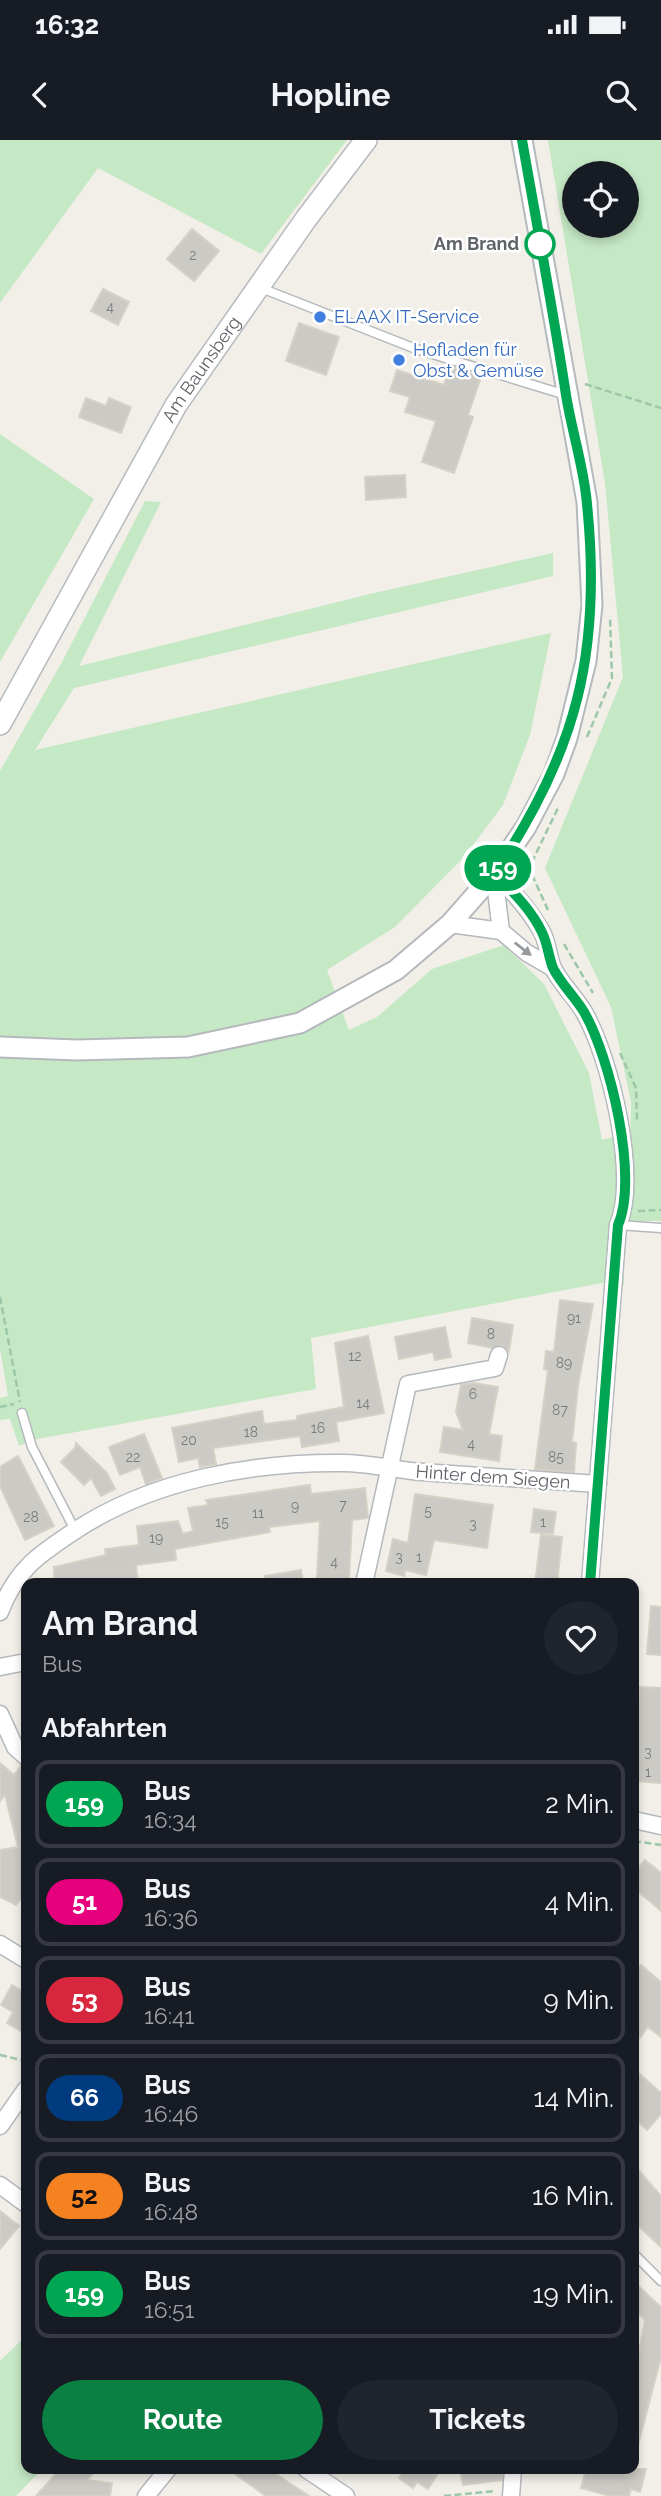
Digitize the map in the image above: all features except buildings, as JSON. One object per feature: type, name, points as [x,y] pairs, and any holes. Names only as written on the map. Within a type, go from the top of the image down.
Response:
[{"type":"main road","name":"Am Baunsberg","points":[[0,724],[176,405],[258,287],[366,140]]},
{"type":"street","points":[[0,1047],[77,1050],[188,1047],[300,1023],[396,970],[450,925],[494,874],[526,827],[554,774],[567,738],[586,661],[592,605],[587,502],[522,140]]},
{"type":"street","points":[[494,874],[501,931]]},
{"type":"street","points":[[494,874],[529,912],[543,934],[553,968],[584,1012],[605,1056],[622,1134],[624,1212],[618,1225],[590,1578]]},
{"type":"street","points":[[450,925],[501,931],[527,953],[553,968]]},
{"type":"street","name":"Hinter dem Siegen","points":[[387,1469],[408,1384],[495,1367],[499,1355]]},
{"type":"street","name":"Hinter dem Siegen","points":[[0,1612],[7,1594],[31,1559],[75,1530],[163,1486],[266,1467],[345,1462],[387,1469],[598,1485]]},
{"type":"street","points":[[365,1578],[387,1469]]},
{"type":"street","points":[[0,1667],[21,1663]]},
{"type":"street","points":[[0,1714],[15,1747],[21,1752]]},
{"type":"street","points":[[639,1821],[661,1826]]},
{"type":"street","points":[[0,1944],[21,1957]]},
{"type":"street","points":[[0,2126],[21,2096]]},
{"type":"street","points":[[0,2185],[21,2200]]},
{"type":"street","points":[[146,2496],[164,2474]]},
{"type":"street","points":[[313,2474],[346,2496]]},
{"type":"street","points":[[511,2496],[513,2474]]},
{"type":"lane","points":[[258,287],[416,349],[566,390]]},
{"type":"lane","points":[[618,1225],[661,1228]]},
{"type":"lane","points":[[22,1413],[32,1447],[75,1530]]},
{"type":"lane","points":[[639,2259],[661,2281]]},
{"type":"path","points":[[566,390],[598,386],[661,408]]},
{"type":"path","points":[[640,1211],[661,1210]]},
{"type":"path","points":[[0,1297],[22,1413]]},
{"type":"path","points":[[0,1407],[20,1403]]},
{"type":"path","points":[[639,1842],[661,1845]]},
{"type":"path","points":[[0,2054],[21,2060]]},
{"type":"path","points":[[444,2496],[500,2490],[500,2496]]},
{"type":"green space","points":[[0,140],[347,140],[261,254],[98,168],[0,303]]},
{"type":"green space","points":[[548,140],[661,140],[661,1221],[629,1221],[631,1102],[611,1007],[545,868],[623,677],[605,483],[564,238],[639,238],[639,161],[562,161],[562,224]]},
{"type":"green space","points":[[0,434],[94,499],[0,662]]},
{"type":"green space","points":[[145,501],[161,502],[79,666],[370,594],[553,553],[553,576],[74,688],[35,750],[551,633],[530,735],[503,805],[464,857],[395,927],[327,970],[349,1030],[377,1017],[432,969],[504,945],[544,984],[589,1073],[602,1140],[622,1134],[624,1286],[602,1283],[311,1338],[316,1389],[37,1439],[19,1446],[10,1419],[0,1420],[0,1398],[8,1396],[0,1349],[0,771],[62,662]]},
{"type":"green space","points":[[21,2341],[21,2474],[37,2474],[16,2496],[0,2496],[0,2361]]},
{"type":"bus line","name":"159","points":[[522,140],[587,502],[592,605],[586,661],[567,738],[554,774],[526,827],[494,874],[529,912],[543,934],[553,968],[584,1012],[605,1056],[622,1134],[624,1212],[618,1225],[590,1578]]},
{"type":"place","name":"Am Brand","points":[[540,244]]},
{"type":"place","name":"ELAAX IT-Service","points":[[320,317]]},
{"type":"place","name":"Hofladen für Obst & Gemüse","points":[[399,360]]}]
